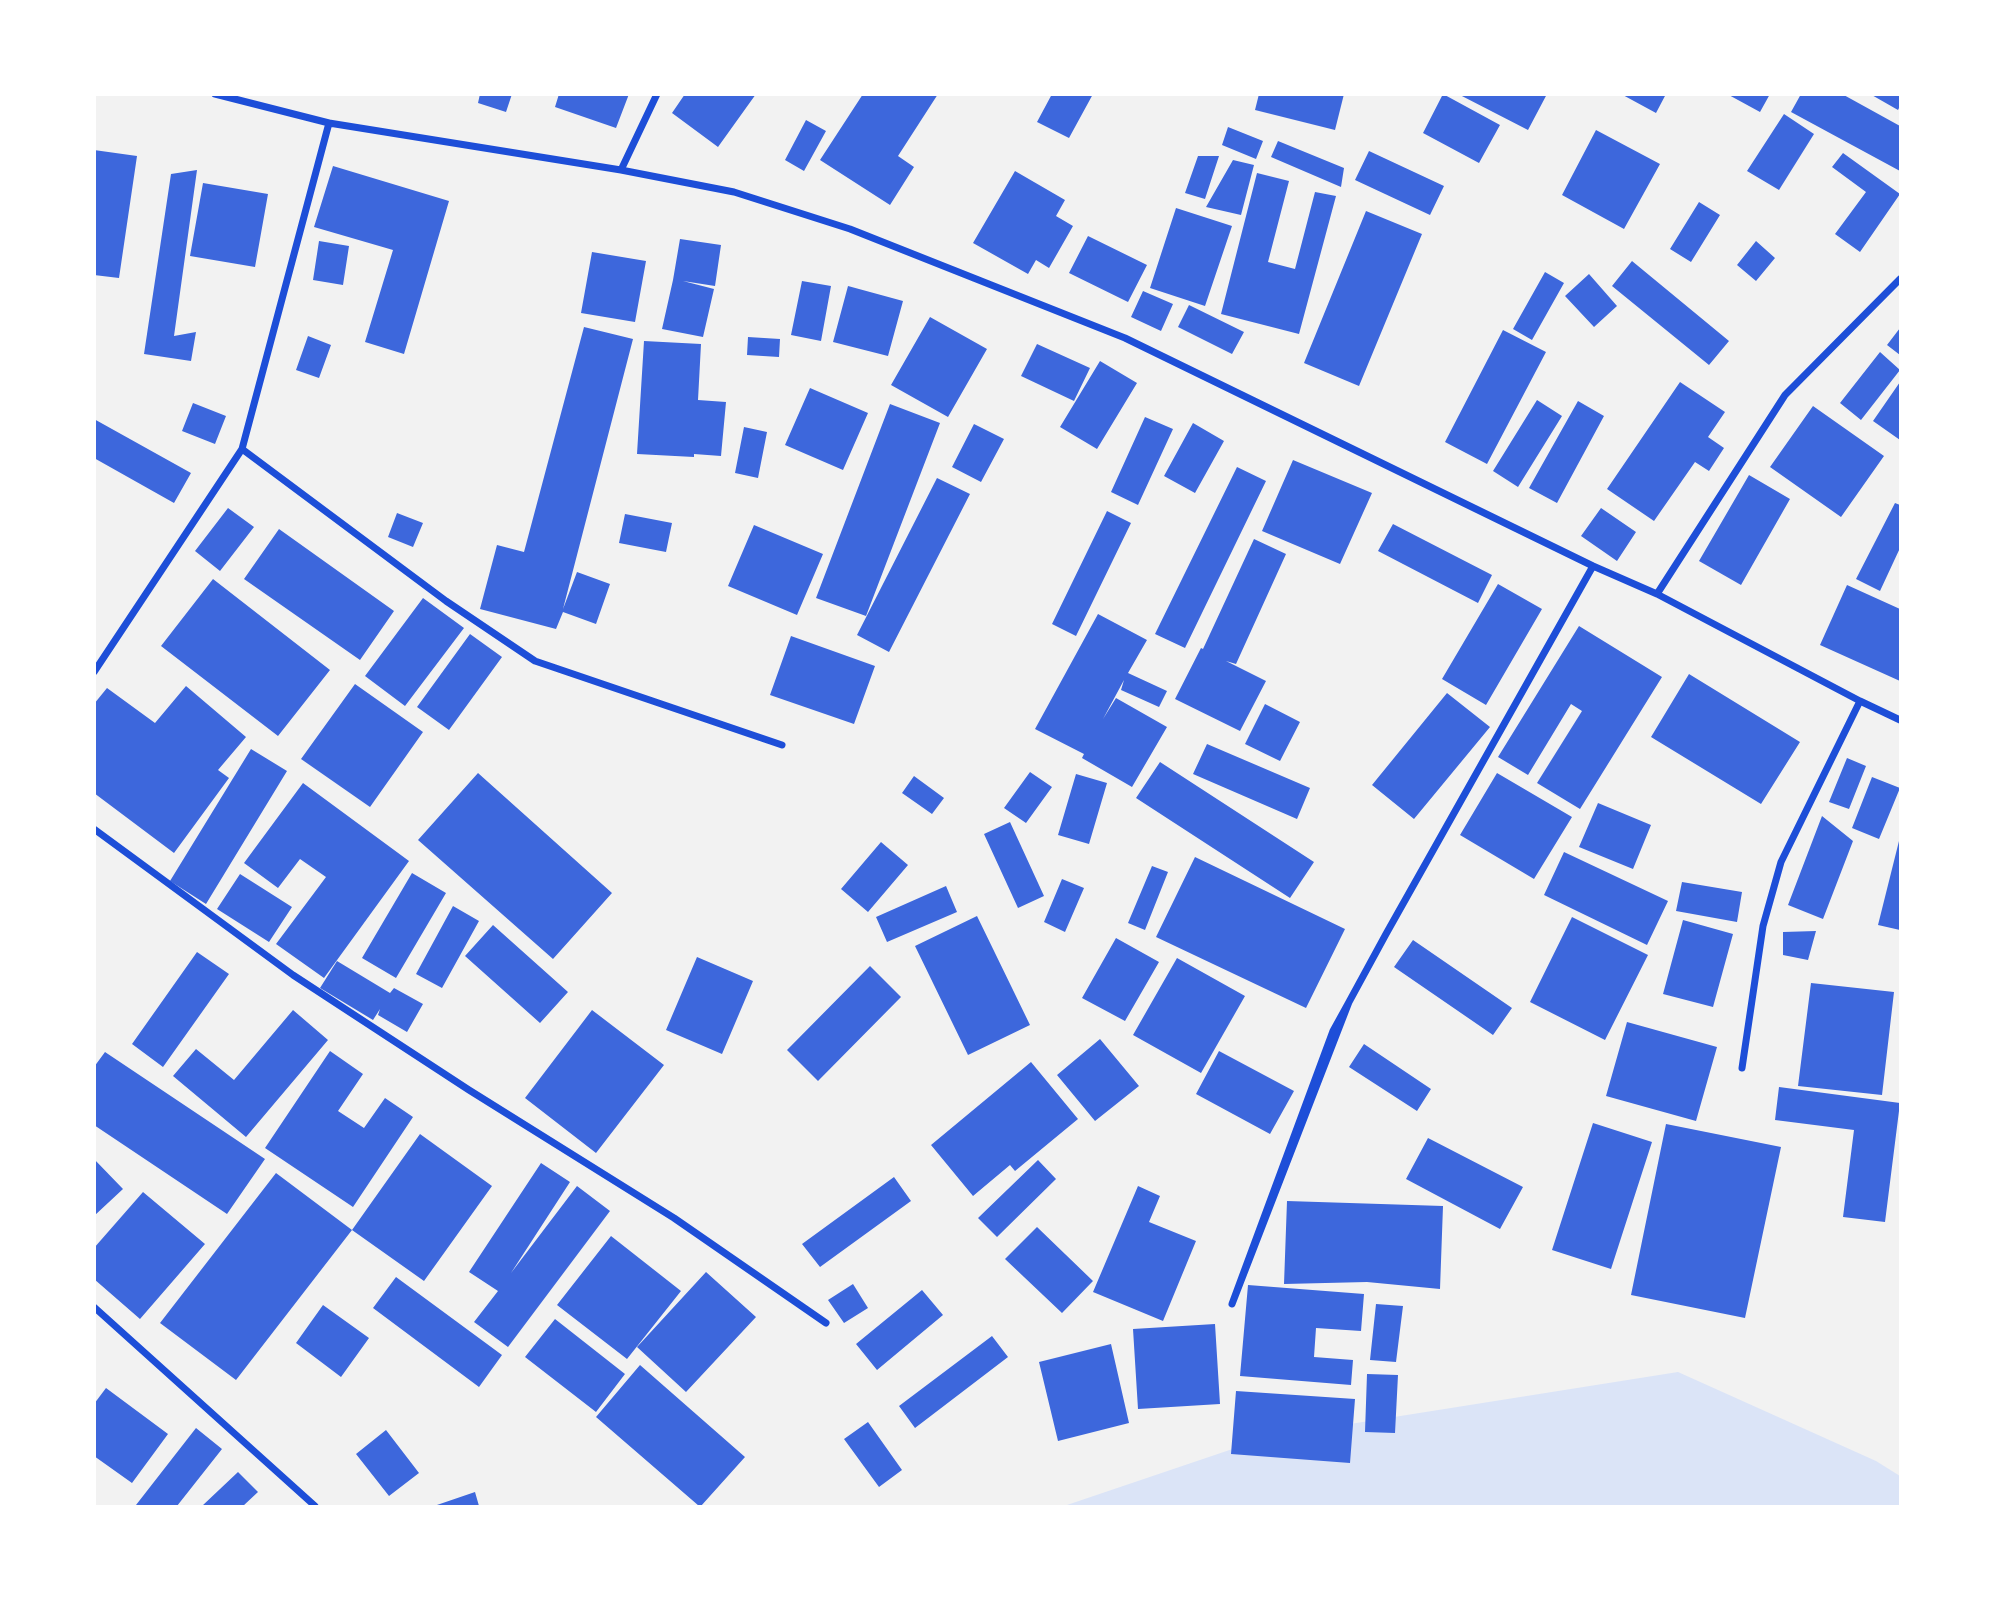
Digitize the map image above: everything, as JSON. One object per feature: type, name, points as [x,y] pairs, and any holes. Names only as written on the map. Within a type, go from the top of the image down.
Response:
[{"type":"street","points":[[215,94],[329,123],[621,170],[734,192],[850,229],[1125,338],[1593,566],[1657,594],[1900,720]]},
{"type":"street","points":[[621,170],[657,94]]},
{"type":"street","points":[[94,672],[242,449],[329,123]]},
{"type":"street","points":[[1657,594],[1785,395],[1900,279]]},
{"type":"street","points":[[242,449],[446,601],[535,661],[782,745]]},
{"type":"street","points":[[1349,1002],[1232,1304],[1333,1031],[1349,1002],[1593,566]]},
{"type":"street","points":[[1742,1068],[1763,926],[1781,862],[1860,701]]},
{"type":"street","points":[[94,829],[293,975],[468,1090],[674,1218],[826,1323]]},
{"type":"street","points":[[94,1307],[315,1507]]},
{"type":"shaded area","points":[[1678,1372],[1876,1461],[1900,1476],[1900,1506],[1064,1506],[1268,1437]]},
{"type":"building","points":[[480,94],[512,94],[506,112],[478,103]]},
{"type":"building","points":[[559,94],[629,94],[616,128],[555,107]]},
{"type":"building","points":[[685,94],[756,94],[718,147],[672,113]]},
{"type":"building","points":[[863,94],[938,94],[898,156],[914,167],[890,205],[820,160]]},
{"type":"building","points":[[1052,94],[1093,94],[1069,138],[1037,122]]},
{"type":"building","points":[[1259,94],[1344,94],[1335,130],[1255,110]]},
{"type":"building","points":[[1443,94],[1500,125],[1479,163],[1423,133]]},
{"type":"building","points":[[1458,94],[1547,94],[1528,130]]},
{"type":"building","points":[[1621,94],[1666,94],[1656,113]]},
{"type":"building","points":[[1727,94],[1770,94],[1760,112]]},
{"type":"building","points":[[1801,94],[1842,94],[1900,126],[1900,171],[1791,112]]},
{"type":"building","points":[[1870,94],[1900,94],[1900,106],[1898,110]]},
{"type":"building","points":[[1784,114],[1814,134],[1779,190],[1747,171]]},
{"type":"building","points":[[806,120],[826,131],[804,171],[785,160]]},
{"type":"building","points":[[1228,127],[1263,141],[1256,159],[1222,145]]},
{"type":"building","points":[[1596,130],[1660,164],[1624,229],[1562,195]]},
{"type":"building","points":[[1278,141],[1344,168],[1341,187],[1271,157]]},
{"type":"building","points":[[94,150],[137,156],[119,278],[94,275]]},
{"type":"building","points":[[1369,151],[1444,186],[1430,215],[1355,180]]},
{"type":"building","points":[[1843,153],[1900,194],[1860,252],[1835,234],[1866,192],[1832,167]]},
{"type":"building","points":[[1198,156],[1219,156],[1205,199],[1185,193]]},
{"type":"building","points":[[1233,160],[1254,165],[1241,215],[1206,207]]},
{"type":"building","points":[[333,166],[449,201],[404,354],[365,342],[393,250],[314,227]]},
{"type":"building","points":[[197,170],[174,336],[196,332],[191,361],[144,354],[171,174]]},
{"type":"building","points":[[1015,171],[1065,200],[1056,216],[1073,226],[1049,268],[1036,260],[1028,274],[973,243]]},
{"type":"building","points":[[1257,173],[1289,181],[1268,262],[1295,269],[1315,192],[1336,196],[1299,334],[1221,314]]},
{"type":"building","points":[[203,183],[268,194],[255,267],[190,256]]},
{"type":"building","points":[[1699,202],[1720,215],[1691,262],[1670,249]]},
{"type":"building","points":[[1176,208],[1232,226],[1205,306],[1150,288]]},
{"type":"building","points":[[1366,211],[1422,234],[1359,386],[1304,363]]},
{"type":"building","points":[[1088,236],[1147,265],[1128,302],[1069,273]]},
{"type":"building","points":[[680,239],[721,245],[715,286],[683,281],[714,289],[703,337],[662,329]]},
{"type":"building","points":[[319,241],[349,246],[343,285],[313,280]]},
{"type":"building","points":[[1756,241],[1775,258],[1756,281],[1737,265]]},
{"type":"building","points":[[592,252],[646,261],[635,322],[581,313]]},
{"type":"building","points":[[1632,261],[1729,341],[1709,365],[1612,286]]},
{"type":"building","points":[[1545,272],[1564,283],[1532,340],[1513,329]]},
{"type":"building","points":[[1589,274],[1617,306],[1594,327],[1565,296]]},
{"type":"building","points":[[802,281],[831,286],[821,341],[791,335]]},
{"type":"building","points":[[848,286],[903,301],[888,356],[833,342]]},
{"type":"building","points":[[1143,291],[1173,304],[1161,331],[1131,317]]},
{"type":"building","points":[[1189,305],[1244,332],[1232,354],[1178,327]]},
{"type":"building","points":[[930,317],[987,349],[948,417],[891,385]]},
{"type":"building","points":[[584,327],[633,339],[563,609],[577,572],[610,584],[596,624],[563,612],[556,629],[480,609],[497,545],[524,552]]},
{"type":"building","points":[[1900,328],[1900,355],[1887,345]]},
{"type":"building","points":[[1503,330],[1546,352],[1487,464],[1445,442]]},
{"type":"building","points":[[308,336],[331,345],[319,378],[296,370]]},
{"type":"building","points":[[748,337],[780,339],[779,357],[747,355]]},
{"type":"building","points":[[644,341],[701,344],[698,400],[726,402],[721,456],[637,454]]},
{"type":"building","points":[[1037,344],[1090,368],[1074,401],[1021,376]]},
{"type":"building","points":[[1880,352],[1900,370],[1861,420],[1840,403]]},
{"type":"building","points":[[1100,361],[1137,383],[1097,449],[1060,427]]},
{"type":"building","points":[[1680,382],[1725,412],[1708,437],[1724,448],[1709,471],[1695,462],[1654,521],[1607,489]]},
{"type":"building","points":[[1900,382],[1900,440],[1873,421]]},
{"type":"building","points":[[810,388],[868,413],[843,470],[785,445]]},
{"type":"building","points":[[1537,400],[1562,416],[1518,487],[1493,471]]},
{"type":"building","points":[[1578,401],[1604,416],[1557,503],[1529,488]]},
{"type":"building","points":[[193,403],[226,416],[215,444],[182,431]]},
{"type":"building","points":[[890,404],[940,423],[866,616],[816,598]]},
{"type":"building","points":[[1813,406],[1884,456],[1841,517],[1770,467]]},
{"type":"building","points":[[1145,417],[1173,429],[1138,505],[1111,492]]},
{"type":"building","points":[[94,419],[191,473],[174,503],[94,458]]},
{"type":"building","points":[[1193,423],[1224,441],[1195,493],[1164,476]]},
{"type":"building","points":[[974,424],[1004,439],[981,482],[952,467]]},
{"type":"building","points":[[744,427],[767,432],[758,478],[735,473]]},
{"type":"building","points":[[1293,460],[1372,493],[1340,564],[1262,531]]},
{"type":"building","points":[[1237,467],[1266,481],[1185,648],[1155,634]]},
{"type":"building","points":[[1749,475],[1790,499],[1741,585],[1699,561]]},
{"type":"building","points":[[937,478],[970,494],[889,652],[857,635]]},
{"type":"building","points":[[1895,503],[1900,505],[1900,548],[1880,591],[1856,579]]},
{"type":"building","points":[[228,508],[254,527],[220,571],[195,551]]},
{"type":"building","points":[[1601,508],[1636,532],[1617,561],[1581,536]]},
{"type":"building","points":[[1107,511],[1131,523],[1076,636],[1052,624]]},
{"type":"building","points":[[397,513],[423,523],[413,547],[388,537]]},
{"type":"building","points":[[625,514],[672,523],[666,552],[619,543]]},
{"type":"building","points":[[1393,524],[1492,575],[1478,603],[1378,551]]},
{"type":"building","points":[[754,525],[823,554],[797,615],[728,586]]},
{"type":"building","points":[[279,529],[394,611],[360,660],[244,579]]},
{"type":"building","points":[[1254,539],[1286,554],[1236,664],[1226,661],[1266,681],[1240,731],[1175,699],[1201,648],[1203,649]]},
{"type":"building","points":[[213,579],[330,670],[278,736],[161,646]]},
{"type":"building","points":[[1498,584],[1542,609],[1486,705],[1442,679]]},
{"type":"building","points":[[1847,585],[1900,609],[1900,681],[1820,645]]},
{"type":"building","points":[[423,598],[464,628],[405,706],[365,676]]},
{"type":"building","points":[[1098,614],[1147,640],[1128,673],[1167,691],[1159,707],[1121,690],[1124,680],[1103,719],[1116,698],[1167,727],[1132,787],[1082,758],[1084,754],[1035,729]]},
{"type":"building","points":[[1579,626],[1662,677],[1580,809],[1537,783],[1582,711],[1571,704],[1528,775],[1498,757]]},
{"type":"building","points":[[470,634],[502,657],[449,730],[417,707]]},
{"type":"building","points":[[791,636],[875,666],[854,724],[770,695]]},
{"type":"building","points":[[1689,674],[1800,742],[1761,804],[1651,737]]},
{"type":"building","points":[[355,684],[423,732],[370,807],[301,759]]},
{"type":"building","points":[[186,686],[246,737],[218,770],[229,778],[174,853],[94,793],[94,704],[107,688],[155,723]]},
{"type":"building","points":[[1447,693],[1490,727],[1414,819],[1372,785]]},
{"type":"building","points":[[1265,704],[1300,722],[1280,761],[1245,744]]},
{"type":"building","points":[[1207,744],[1310,788],[1297,819],[1193,774]]},
{"type":"building","points":[[251,749],[287,771],[206,904],[170,881]]},
{"type":"building","points":[[1847,758],[1866,766],[1849,809],[1829,802]]},
{"type":"building","points":[[1160,762],[1314,862],[1290,898],[1136,798]]},
{"type":"building","points":[[1030,772],[1052,787],[1026,823],[1004,808]]},
{"type":"building","points":[[478,773],[612,893],[553,959],[418,840]]},
{"type":"building","points":[[1497,773],[1572,817],[1534,879],[1460,835]]},
{"type":"building","points":[[1076,774],[1107,783],[1089,844],[1058,835]]},
{"type":"building","points":[[914,776],[944,798],[932,814],[902,793]]},
{"type":"building","points":[[1872,777],[1900,788],[1879,839],[1852,828]]},
{"type":"building","points":[[303,783],[409,861],[324,978],[276,944],[326,877],[300,859],[278,888],[244,863]]},
{"type":"building","points":[[1598,803],[1651,825],[1633,869],[1579,847]]},
{"type":"building","points":[[1822,816],[1853,841],[1823,919],[1788,905]]},
{"type":"building","points":[[1010,822],[1044,896],[1018,908],[984,834]]},
{"type":"building","points":[[1900,837],[1900,930],[1878,925]]},
{"type":"building","points":[[881,842],[908,865],[868,912],[841,889]]},
{"type":"building","points":[[1564,852],[1668,901],[1647,945],[1544,895]]},
{"type":"building","points":[[1195,857],[1345,929],[1306,1008],[1156,937]]},
{"type":"building","points":[[1152,866],[1168,872],[1145,930],[1128,923]]},
{"type":"building","points":[[412,873],[446,893],[396,978],[362,958]]},
{"type":"building","points":[[240,874],[292,907],[269,942],[217,909]]},
{"type":"building","points":[[1062,879],[1084,888],[1065,932],[1044,922]]},
{"type":"building","points":[[1682,882],[1742,892],[1737,922],[1676,911]]},
{"type":"building","points":[[946,886],[957,912],[887,942],[876,917]]},
{"type":"building","points":[[453,906],[479,921],[442,988],[416,974]]},
{"type":"building","points":[[977,916],[1030,1025],[968,1055],[915,946]]},
{"type":"building","points":[[1572,917],[1648,955],[1605,1040],[1530,1002]]},
{"type":"building","points":[[1683,920],[1733,934],[1713,1007],[1663,994]]},
{"type":"building","points":[[493,925],[568,992],[540,1023],[465,956]]},
{"type":"building","points":[[1816,931],[1808,960],[1783,955],[1783,932]]},
{"type":"building","points":[[1116,938],[1159,962],[1125,1021],[1082,998]]},
{"type":"building","points":[[1413,940],[1512,1008],[1493,1035],[1394,967]]},
{"type":"building","points":[[197,952],[229,974],[163,1067],[132,1044]]},
{"type":"building","points":[[697,957],[753,981],[722,1054],[666,1030]]},
{"type":"building","points":[[1177,958],[1245,996],[1201,1073],[1133,1035]]},
{"type":"building","points":[[337,961],[390,993],[394,988],[423,1004],[407,1032],[378,1015],[380,1009],[373,1020],[320,988]]},
{"type":"building","points":[[870,966],[901,997],[818,1081],[787,1050]]},
{"type":"building","points":[[1811,983],[1894,992],[1882,1095],[1798,1086]]},
{"type":"building","points":[[293,1010],[328,1040],[246,1137],[173,1076],[196,1049],[234,1080]]},
{"type":"building","points":[[592,1010],[664,1065],[596,1153],[525,1098]]},
{"type":"building","points":[[1627,1022],[1717,1047],[1696,1121],[1606,1096]]},
{"type":"building","points":[[1100,1039],[1139,1086],[1095,1121],[1057,1075]]},
{"type":"building","points":[[1364,1044],[1431,1089],[1417,1111],[1349,1067]]},
{"type":"building","points":[[330,1051],[363,1074],[338,1111],[364,1128],[385,1098],[413,1117],[353,1207],[265,1148]]},
{"type":"building","points":[[1219,1051],[1294,1091],[1270,1134],[1196,1094]]},
{"type":"building","points":[[105,1052],[265,1159],[227,1214],[94,1125],[94,1067]]},
{"type":"building","points":[[1031,1062],[1078,1119],[1015,1171],[1010,1165],[973,1196],[931,1145]]},
{"type":"building","points":[[1779,1087],[1900,1103],[1885,1222],[1843,1217],[1854,1130],[1775,1120]]},
{"type":"building","points":[[1593,1123],[1652,1142],[1611,1269],[1552,1250]]},
{"type":"building","points":[[1666,1124],[1781,1147],[1745,1318],[1631,1295]]},
{"type":"building","points":[[420,1134],[492,1186],[424,1281],[352,1230]]},
{"type":"building","points":[[1428,1138],[1523,1187],[1500,1229],[1406,1179]]},
{"type":"building","points":[[94,1159],[123,1189],[94,1216]]},
{"type":"building","points":[[1038,1160],[1056,1179],[997,1237],[978,1218]]},
{"type":"building","points":[[541,1163],[570,1182],[511,1273],[577,1186],[610,1211],[508,1347],[474,1322],[498,1291],[469,1272]]},
{"type":"building","points":[[276,1173],[352,1230],[236,1380],[160,1323]]},
{"type":"building","points":[[894,1177],[911,1201],[820,1267],[802,1244]]},
{"type":"building","points":[[1138,1186],[1160,1196],[1149,1222],[1196,1241],[1163,1321],[1093,1292]]},
{"type":"building","points":[[143,1192],[205,1244],[140,1319],[94,1279],[94,1248]]},
{"type":"building","points":[[1287,1201],[1443,1206],[1440,1289],[1367,1282],[1284,1284]]},
{"type":"building","points":[[1037,1227],[1093,1281],[1062,1313],[1005,1259]]},
{"type":"building","points":[[611,1236],[681,1291],[627,1359],[557,1305]]},
{"type":"building","points":[[706,1272],[756,1317],[686,1392],[637,1347]]},
{"type":"building","points":[[396,1277],[502,1355],[479,1387],[373,1308]]},
{"type":"building","points":[[853,1284],[868,1308],[844,1323],[828,1300]]},
{"type":"building","points":[[1248,1285],[1364,1294],[1361,1331],[1316,1328],[1314,1357],[1353,1360],[1351,1385],[1240,1376]]},
{"type":"building","points":[[922,1290],[943,1315],[877,1370],[856,1344]]},
{"type":"building","points":[[1376,1304],[1403,1306],[1396,1362],[1370,1360]]},
{"type":"building","points":[[323,1305],[369,1338],[341,1377],[296,1343]]},
{"type":"building","points":[[555,1319],[625,1374],[596,1412],[525,1357]]},
{"type":"building","points":[[1215,1324],[1220,1404],[1138,1409],[1133,1329]]},
{"type":"building","points":[[992,1336],[1008,1357],[915,1428],[899,1406]]},
{"type":"building","points":[[1111,1344],[1129,1423],[1058,1441],[1039,1362]]},
{"type":"building","points":[[640,1365],[745,1457],[701,1506],[596,1417]]},
{"type":"building","points":[[1367,1374],[1398,1375],[1395,1433],[1365,1432]]},
{"type":"building","points":[[106,1388],[168,1434],[132,1483],[94,1456],[94,1404]]},
{"type":"building","points":[[1236,1391],[1355,1399],[1350,1463],[1231,1454]]},
{"type":"building","points":[[868,1422],[902,1470],[879,1487],[844,1439]]},
{"type":"building","points":[[196,1428],[222,1449],[177,1506],[136,1505]]},
{"type":"building","points":[[386,1430],[419,1473],[389,1496],[356,1454]]},
{"type":"building","points":[[238,1472],[258,1492],[243,1506],[202,1506]]},
{"type":"building","points":[[475,1492],[479,1506],[434,1506]]}]
